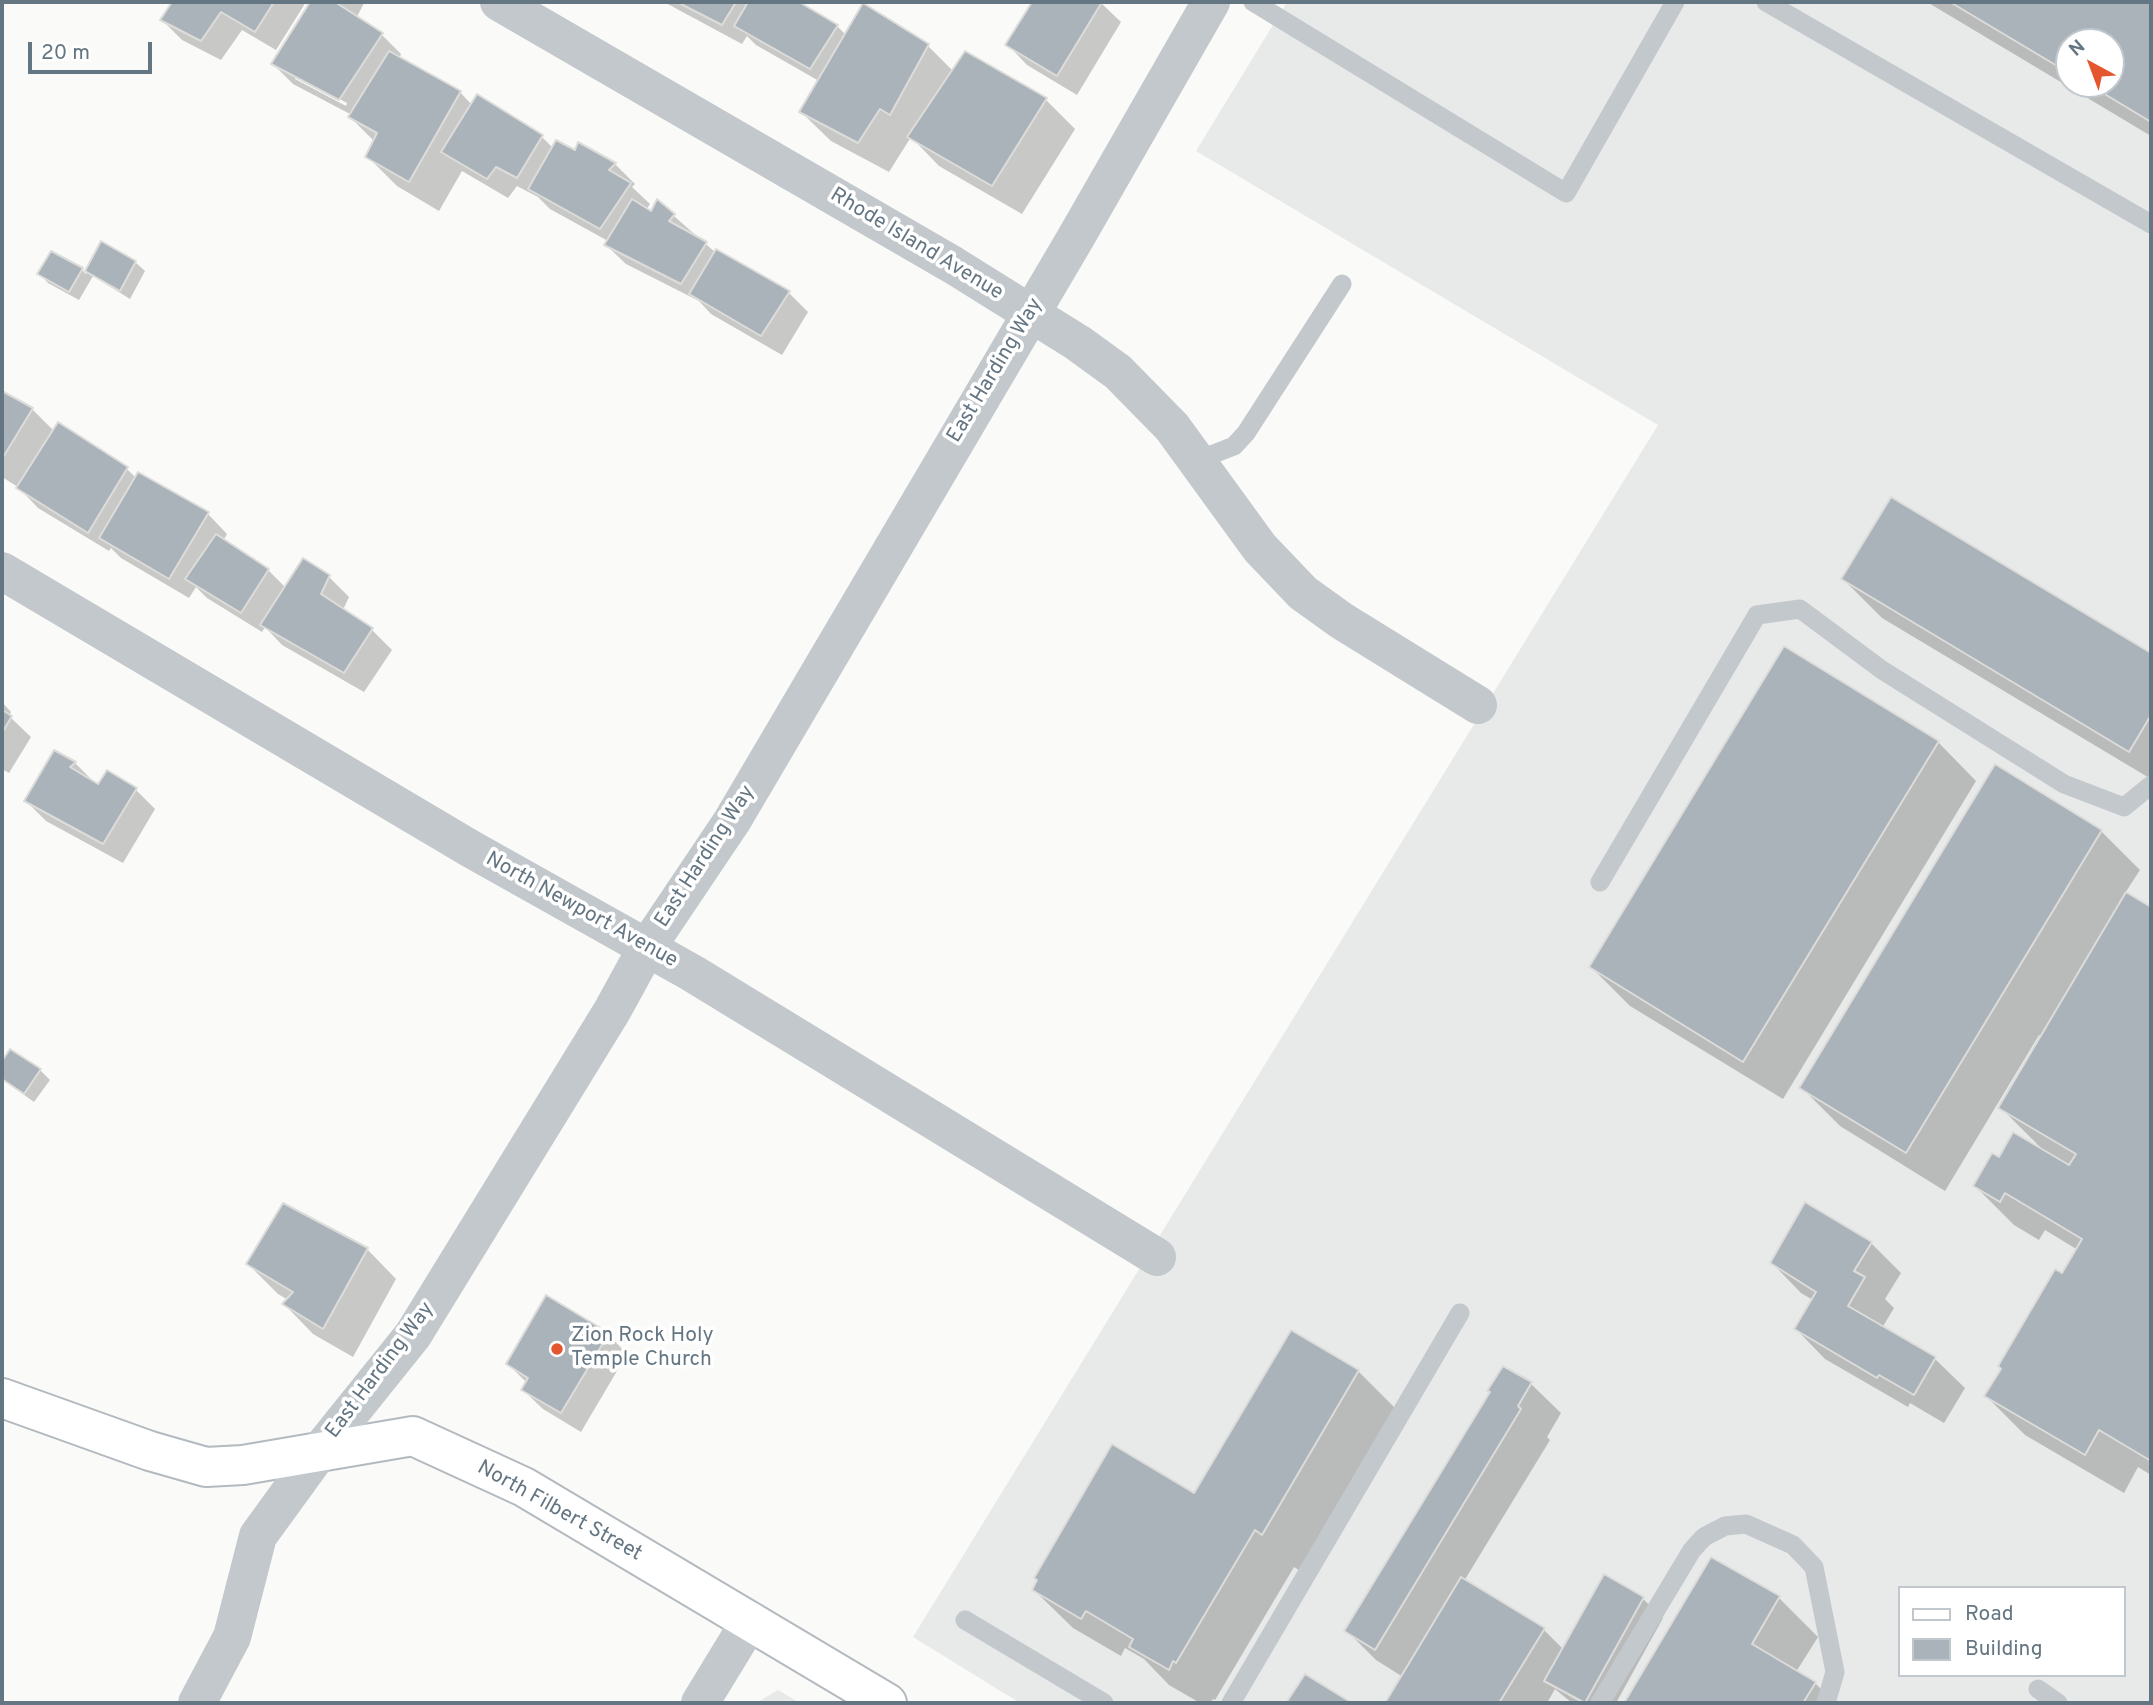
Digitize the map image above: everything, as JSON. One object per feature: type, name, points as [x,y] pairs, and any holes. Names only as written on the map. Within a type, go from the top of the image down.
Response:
[{"type":"street","name":"Rhode Island Avenue","points":[[499,2],[953,265],[1078,343],[1118,372],[1172,427],[1261,548],[1303,593],[1342,621],[1478,705]]},
{"type":"street","name":"East Harding Way","points":[[197,1703],[232,1637],[258,1536],[319,1452],[414,1335],[612,1011],[646,949],[732,821],[1211,2]]},
{"type":"street","name":"North Newport Avenue","points":[[2,571],[471,849],[692,973],[1157,1257]]},
{"type":"street","name":"North Filbert Street","points":[[2,1398],[150,1451],[206,1467],[243,1465],[412,1436],[524,1487],[887,1703]]},
{"type":"street","points":[[700,1703],[750,1621]]},
{"type":"lane","points":[[1253,2],[1566,193],[1675,2]]},
{"type":"lane","points":[[1766,2],[2151,224]]},
{"type":"lane","points":[[1198,460],[1234,446],[1246,433],[1342,284]]},
{"type":"lane","points":[[1600,882],[1757,615],[1800,609],[1882,670],[2064,784],[2124,807],[2151,785]]},
{"type":"lane","points":[[1230,1703],[1460,1312]]},
{"type":"lane","points":[[1600,1703],[1692,1550],[1704,1537],[1725,1526],[1746,1524],[1793,1545],[1814,1567],[1835,1672],[1826,1703]]},
{"type":"lane","points":[[965,1620],[1103,1703]]},
{"type":"lane","points":[[2038,1689],[2058,1703]]},
{"type":"shaded area","points":[[1287,2],[2151,2],[2151,1703],[1020,1703],[913,1637],[1658,425],[1196,151]]},
{"type":"shaded area","points":[[778,1690],[800,1703],[756,1703]]},
{"type":"building","points":[[172,2],[274,2],[255,32],[221,12],[201,41],[160,20]]},
{"type":"building","points":[[310,2],[335,2],[383,33],[339,100],[271,64]]},
{"type":"building","points":[[677,2],[736,2],[722,25]]},
{"type":"building","points":[[748,2],[799,2],[838,25],[810,69],[734,26]]},
{"type":"building","points":[[1032,2],[1102,2],[1057,76],[1005,45]]},
{"type":"building","points":[[1950,2],[2151,2],[2151,122],[2111,98],[2125,98],[2125,28],[2055,28],[2055,65]]},
{"type":"building","points":[[863,3],[929,44],[890,115],[880,109],[858,143],[799,112]]},
{"type":"building","points":[[389,51],[461,91],[409,182],[365,157],[377,133],[348,117]]},
{"type":"building","points":[[965,51],[1047,98],[992,186],[907,137]]},
{"type":"building","points":[[477,94],[543,135],[517,178],[496,167],[487,179],[441,152]]},
{"type":"building","points":[[556,140],[575,150],[578,142],[616,163],[609,170],[631,183],[600,229],[528,189]]},
{"type":"building","points":[[632,199],[651,211],[657,199],[675,214],[669,221],[707,242],[681,284],[604,245]]},
{"type":"building","points":[[101,241],[136,261],[120,291],[85,271]]},
{"type":"building","points":[[716,249],[790,291],[761,336],[689,294]]},
{"type":"building","points":[[51,251],[83,268],[69,292],[37,274]]},
{"type":"building","points":[[2,391],[33,408],[2,459]]},
{"type":"building","points":[[58,422],[128,467],[88,533],[16,488]]},
{"type":"building","points":[[138,472],[209,512],[169,579],[99,538]]},
{"type":"building","points":[[1891,497],[2151,653],[2151,715],[2129,752],[1841,579]]},
{"type":"building","points":[[216,534],[269,569],[241,613],[185,579]]},
{"type":"building","points":[[303,558],[330,575],[321,594],[373,628],[344,673],[260,625]]},
{"type":"building","points":[[1784,646],[1939,741],[1743,1062],[1589,967]]},
{"type":"building","points":[[2,710],[12,716],[2,733]]},
{"type":"building","points":[[54,750],[76,762],[70,767],[98,784],[107,770],[137,788],[103,844],[24,801]]},
{"type":"building","points":[[1995,764],[2102,830],[1906,1153],[1799,1088]]},
{"type":"building","points":[[2126,892],[2151,907],[2151,1461],[2099,1430],[2085,1455],[1984,1396],[2001,1369],[1998,1366],[2055,1269],[2062,1273],[2082,1239],[2005,1193],[2000,1202],[1973,1186],[1992,1153],[1999,1157],[2013,1132],[2069,1165],[2076,1154],[1998,1108]]},
{"type":"building","points":[[10,1049],[41,1069],[24,1094],[2,1079],[2,1061]]},
{"type":"building","points":[[1805,1202],[1872,1242],[1854,1271],[1865,1277],[1848,1306],[1936,1357],[1914,1395],[1879,1375],[1877,1378],[1794,1329],[1816,1292],[1770,1263]]},
{"type":"building","points":[[283,1203],[368,1248],[323,1329],[282,1304],[293,1292],[246,1264]]},
{"type":"building","name":"Zion Rock Holy Temple Church","points":[[546,1295],[609,1333],[561,1413],[521,1390],[528,1378],[506,1364]]},
{"type":"building","points":[[1291,1330],[1359,1370],[1262,1535],[1255,1530],[1176,1663],[1173,1661],[1169,1670],[1129,1647],[1133,1639],[1086,1611],[1081,1619],[1032,1590],[1037,1580],[1034,1578],[1112,1444],[1194,1493]]},
{"type":"building","points":[[1503,1366],[1532,1382],[1518,1406],[1521,1409],[1375,1650],[1344,1631],[1490,1392],[1487,1391]]},
{"type":"building","points":[[1711,1557],[1780,1596],[1752,1644],[1816,1682],[1803,1703],[1624,1703]]},
{"type":"building","points":[[1604,1574],[1644,1597],[1585,1703],[1544,1681]]},
{"type":"building","points":[[1461,1577],[1545,1628],[1499,1703],[1385,1703]]},
{"type":"building","points":[[1305,1674],[1352,1703],[1286,1703]]},
{"type":"place","name":"Zion Rock Holy Temple Church","points":[[557,1349]]}]
